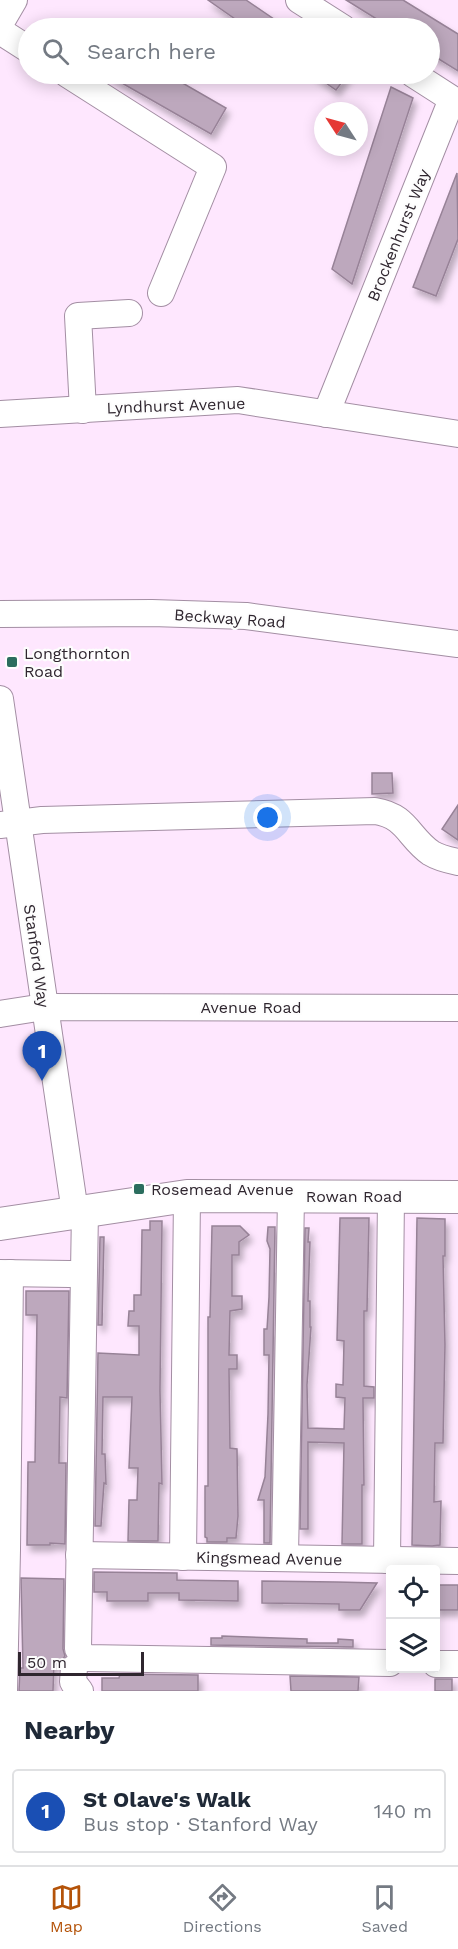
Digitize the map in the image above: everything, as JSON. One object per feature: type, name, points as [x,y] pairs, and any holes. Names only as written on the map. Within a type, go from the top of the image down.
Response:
[{"type":"main road","name":"Rowan Road","points":[[0,1224],[187,1196],[458,1197]]},
{"type":"street","points":[[0,24],[14,0]]},
{"type":"street","points":[[299,0],[327,18]]},
{"type":"street","points":[[0,31],[18,43]]},
{"type":"street","points":[[83,84],[213,167],[161,293]]},
{"type":"street","name":"Brockenhurst Way","points":[[326,414],[452,99],[429,84]]},
{"type":"street","points":[[83,410],[78,316],[129,313]]},
{"type":"street","name":"Lyndhurst Avenue","points":[[0,414],[238,400],[458,434]]},
{"type":"street","name":"Beckway Road","points":[[0,614],[152,613],[246,616],[458,644]]},
{"type":"street","name":"Stanford Way","points":[[0,699],[9,824],[80,1211],[78,1649],[85,1658],[386,1663]]},
{"type":"street","points":[[9,824],[42,820],[383,812],[398,818],[407,825],[431,852],[439,857],[458,862]]},
{"type":"street","name":"Avenue Road","points":[[0,1014],[44,1007],[458,1008]]},
{"type":"street","points":[[183,1557],[187,1196]]},
{"type":"street","points":[[285,1557],[291,1196]]},
{"type":"street","points":[[387,1560],[391,1197]]},
{"type":"street","points":[[4,1691],[5,1273],[70,1274]]},
{"type":"street","name":"Kingsmead Avenue","points":[[80,1555],[458,1561]]},
{"type":"street","points":[[440,1664],[458,1664]]},
{"type":"building","points":[[208,0],[246,0],[272,18],[234,18]]},
{"type":"building","points":[[346,0],[403,0],[432,18],[375,18]]},
{"type":"building","points":[[440,23],[458,34],[458,71],[440,60]]},
{"type":"building","points":[[124,84],[184,84],[226,108],[211,134]]},
{"type":"building","points":[[327,84],[340,84],[336,90]]},
{"type":"building","points":[[391,87],[413,98],[352,284],[332,269]]},
{"type":"building","points":[[457,173],[458,239],[436,296],[413,287]]},
{"type":"building","points":[[372,773],[392,773],[393,793],[372,794]]},
{"type":"building","points":[[458,805],[458,840],[442,829]]},
{"type":"building","points":[[340,1218],[369,1218],[367,1311],[364,1311],[364,1386],[374,1387],[374,1398],[363,1398],[362,1544],[342,1544],[344,1443],[308,1442],[308,1529],[300,1529],[305,1228],[309,1228],[308,1242],[310,1242],[308,1301],[310,1301],[311,1327],[307,1385],[308,1428],[344,1429],[345,1398],[336,1397],[336,1384],[343,1385],[344,1341],[337,1340]]},
{"type":"building","points":[[417,1218],[445,1219],[443,1443],[435,1443],[434,1502],[441,1501],[440,1545],[432,1546],[412,1545]]},
{"type":"building","points":[[150,1221],[162,1221],[160,1391],[162,1484],[159,1483],[158,1541],[128,1541],[129,1500],[137,1500],[138,1468],[129,1468],[132,1397],[103,1397],[102,1454],[105,1454],[106,1484],[104,1483],[101,1526],[95,1526],[98,1353],[139,1355],[139,1326],[128,1326],[129,1311],[134,1311],[134,1295],[141,1295],[142,1230],[150,1230]]},
{"type":"building","points":[[212,1226],[240,1226],[249,1235],[239,1242],[239,1255],[232,1255],[232,1296],[242,1296],[242,1309],[230,1311],[229,1355],[237,1355],[237,1369],[229,1369],[230,1448],[237,1449],[238,1516],[236,1538],[227,1538],[227,1542],[207,1542],[205,1537],[205,1486],[208,1486],[208,1317],[210,1317]]},
{"type":"building","points":[[268,1227],[275,1227],[270,1543],[264,1543],[264,1500],[258,1500],[265,1477],[268,1414],[269,1355],[264,1355],[264,1329],[267,1329],[269,1297]]},
{"type":"building","points":[[100,1237],[104,1237],[102,1325],[98,1325]]},
{"type":"building","points":[[26,1291],[69,1291],[67,1398],[60,1397],[59,1463],[66,1463],[65,1544],[27,1545],[28,1462],[35,1462],[37,1315],[26,1315]]},
{"type":"building","points":[[94,1572],[177,1573],[177,1580],[238,1581],[238,1601],[179,1600],[179,1593],[148,1593],[148,1601],[107,1601],[107,1592],[94,1592]]},
{"type":"building","points":[[21,1578],[64,1579],[63,1649],[65,1656],[60,1664],[54,1664],[53,1691],[19,1691],[20,1668],[23,1668]]},
{"type":"building","points":[[262,1581],[377,1583],[360,1610],[339,1610],[339,1604],[262,1603]]},
{"type":"building","points":[[440,1585],[458,1585],[458,1610],[440,1610]]},
{"type":"building","points":[[222,1636],[307,1639],[307,1643],[338,1643],[338,1639],[353,1640],[353,1647],[211,1645],[211,1638],[222,1638]]},
{"type":"building","points":[[120,1674],[198,1675],[198,1691],[102,1691],[102,1678],[119,1678]]},
{"type":"building","points":[[290,1676],[359,1677],[358,1691],[291,1691]]},
{"type":"building","points":[[435,1679],[452,1679],[452,1691],[435,1691]]},
{"type":"place","name":"Longthornton Road","points":[[12,662]]},
{"type":"place","name":"St Olave's Walk","points":[[42,1081]]},
{"type":"place","name":"Rosemead Avenue","points":[[139,1189]]}]
